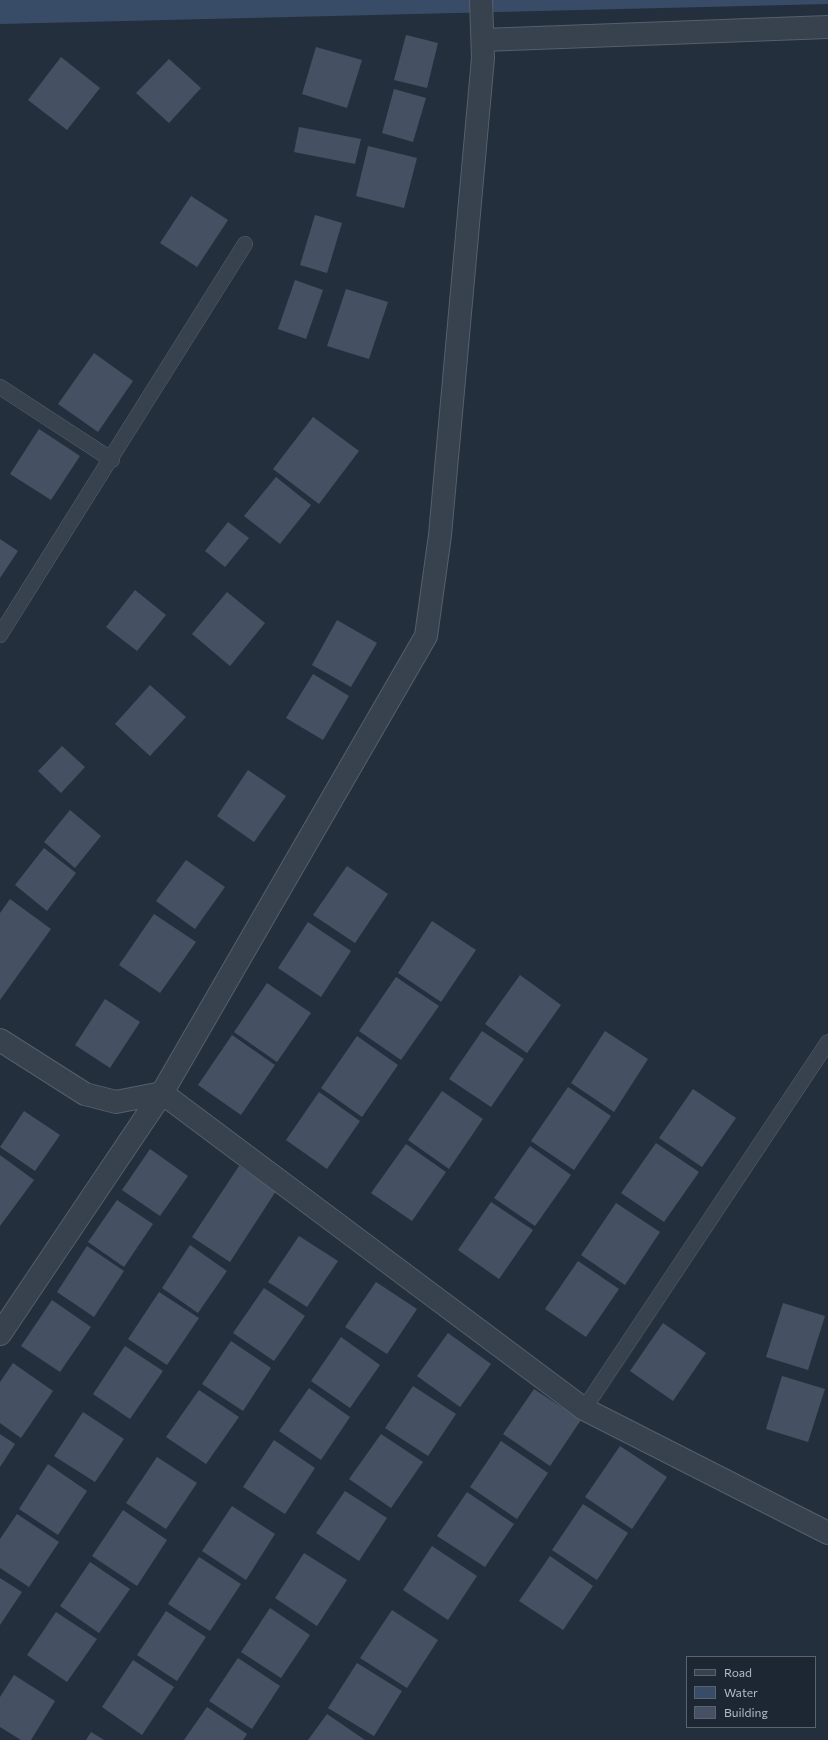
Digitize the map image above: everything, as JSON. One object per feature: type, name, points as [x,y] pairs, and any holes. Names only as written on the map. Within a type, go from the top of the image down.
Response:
[{"type":"street","points":[[0,1334],[162,1093],[426,636],[440,535],[483,58],[481,0]]},
{"type":"street","points":[[483,40],[828,27]]},
{"type":"street","points":[[0,1040],[84,1094],[116,1102],[162,1093],[584,1409],[828,1533]]},
{"type":"lane","points":[[0,635],[112,460],[245,244]]},
{"type":"lane","points":[[0,387],[112,460]]},
{"type":"lane","points":[[584,1409],[828,1042]]},
{"type":"water","points":[[0,0],[828,0],[828,4],[0,24]]},
{"type":"building","points":[[406,35],[438,43],[427,88],[394,80]]},
{"type":"building","points":[[316,47],[362,60],[347,108],[302,94]]},
{"type":"building","points":[[61,57],[100,88],[67,130],[28,100]]},
{"type":"building","points":[[169,59],[201,88],[169,123],[136,93]]},
{"type":"building","points":[[394,89],[426,98],[413,142],[382,133]]},
{"type":"building","points":[[299,127],[361,139],[355,164],[294,152]]},
{"type":"building","points":[[368,146],[417,158],[404,208],[356,196]]},
{"type":"building","points":[[191,196],[228,220],[197,267],[160,243]]},
{"type":"building","points":[[315,215],[342,223],[327,273],[300,265]]},
{"type":"building","points":[[295,280],[323,290],[306,339],[278,329]]},
{"type":"building","points":[[346,289],[388,302],[369,359],[327,346]]},
{"type":"building","points":[[94,353],[133,381],[98,432],[58,404]]},
{"type":"building","points":[[313,417],[359,451],[319,504],[273,469]]},
{"type":"building","points":[[39,429],[80,456],[51,500],[10,474]]},
{"type":"building","points":[[276,477],[311,505],[280,544],[244,516]]},
{"type":"building","points":[[228,522],[249,538],[225,567],[205,551]]},
{"type":"building","points":[[0,539],[18,551],[0,578]]},
{"type":"building","points":[[135,590],[166,615],[137,651],[106,627]]},
{"type":"building","points":[[227,592],[265,623],[230,666],[192,634]]},
{"type":"building","points":[[337,620],[377,643],[351,687],[312,665]]},
{"type":"building","points":[[313,674],[349,696],[323,740],[286,718]]},
{"type":"building","points":[[150,685],[186,717],[150,756],[115,724]]},
{"type":"building","points":[[62,746],[85,767],[61,793],[38,771]]},
{"type":"building","points":[[248,770],[286,796],[254,842],[217,816]]},
{"type":"building","points":[[70,810],[101,836],[75,868],[44,842]]},
{"type":"building","points":[[44,848],[76,873],[47,911],[15,885]]},
{"type":"building","points":[[186,860],[225,887],[195,929],[156,901]]},
{"type":"building","points":[[347,866],[388,894],[355,943],[313,915]]},
{"type":"building","points":[[10,899],[51,929],[0,1000],[0,913]]},
{"type":"building","points":[[154,914],[196,942],[160,993],[119,965]]},
{"type":"building","points":[[432,921],[476,950],[441,1002],[398,973]]},
{"type":"building","points":[[308,922],[351,951],[321,997],[278,968]]},
{"type":"building","points":[[520,975],[561,1005],[527,1053],[485,1024]]},
{"type":"building","points":[[396,977],[439,1006],[401,1060],[359,1031]]},
{"type":"building","points":[[267,983],[311,1013],[277,1062],[234,1032]]},
{"type":"building","points":[[105,999],[140,1022],[110,1068],[75,1045]]},
{"type":"building","points":[[482,1031],[524,1059],[491,1107],[449,1079]]},
{"type":"building","points":[[605,1031],[648,1059],[614,1112],[571,1083]]},
{"type":"building","points":[[232,1035],[275,1065],[241,1115],[198,1085]]},
{"type":"building","points":[[357,1036],[398,1065],[362,1117],[321,1088]]},
{"type":"building","points":[[568,1087],[611,1116],[574,1170],[531,1141]]},
{"type":"building","points":[[693,1089],[736,1118],[702,1167],[659,1138]]},
{"type":"building","points":[[442,1091],[483,1119],[449,1169],[408,1140]]},
{"type":"building","points":[[319,1092],[360,1121],[327,1169],[286,1140]]},
{"type":"building","points":[[24,1111],[60,1135],[35,1171],[0,1147]]},
{"type":"building","points":[[656,1143],[699,1172],[664,1222],[621,1193]]},
{"type":"building","points":[[406,1144],[446,1172],[412,1221],[371,1193]]},
{"type":"building","points":[[530,1146],[571,1175],[535,1226],[494,1198]]},
{"type":"building","points":[[150,1149],[188,1176],[160,1216],[122,1190]]},
{"type":"building","points":[[0,1155],[34,1180],[0,1226]]},
{"type":"building","points":[[239,1166],[276,1191],[230,1262],[192,1237]]},
{"type":"building","points":[[117,1200],[153,1224],[124,1267],[88,1242]]},
{"type":"building","points":[[491,1202],[533,1230],[499,1279],[458,1250]]},
{"type":"building","points":[[616,1203],[660,1232],[625,1285],[581,1255]]},
{"type":"building","points":[[299,1236],[338,1261],[307,1307],[268,1282]]},
{"type":"building","points":[[190,1245],[227,1271],[198,1313],[162,1288]]},
{"type":"building","points":[[87,1246],[124,1271],[94,1317],[57,1292]]},
{"type":"building","points":[[578,1261],[619,1289],[586,1337],[545,1309]]},
{"type":"building","points":[[376,1282],[417,1309],[387,1354],[345,1327]]},
{"type":"building","points":[[264,1288],[305,1316],[274,1361],[233,1333]]},
{"type":"building","points":[[159,1292],[199,1318],[167,1365],[128,1339]]},
{"type":"building","points":[[52,1300],[91,1327],[60,1372],[21,1346]]},
{"type":"building","points":[[783,1303],[825,1316],[808,1370],[766,1357]]},
{"type":"building","points":[[663,1323],[706,1353],[673,1401],[630,1371]]},
{"type":"building","points":[[448,1333],[491,1364],[460,1407],[417,1376]]},
{"type":"building","points":[[341,1337],[380,1365],[350,1408],[311,1381]]},
{"type":"building","points":[[231,1341],[271,1368],[243,1411],[202,1384]]},
{"type":"building","points":[[125,1346],[163,1371],[130,1419],[93,1394]]},
{"type":"building","points":[[13,1363],[53,1391],[21,1438],[0,1423],[0,1382]]},
{"type":"building","points":[[782,1376],[825,1389],[808,1442],[766,1429]]},
{"type":"building","points":[[413,1386],[456,1414],[428,1456],[385,1428]]},
{"type":"building","points":[[309,1388],[350,1417],[321,1460],[279,1431]]},
{"type":"building","points":[[534,1389],[581,1420],[550,1466],[503,1434]]},
{"type":"building","points":[[199,1390],[239,1417],[206,1464],[166,1437]]},
{"type":"building","points":[[83,1412],[124,1439],[95,1482],[54,1456]]},
{"type":"building","points":[[0,1434],[15,1444],[0,1467]]},
{"type":"building","points":[[381,1434],[423,1462],[391,1508],[349,1479]]},
{"type":"building","points":[[274,1440],[315,1468],[285,1514],[243,1487]]},
{"type":"building","points":[[501,1441],[548,1473],[517,1519],[470,1487]]},
{"type":"building","points":[[620,1446],[667,1477],[632,1529],[585,1497]]},
{"type":"building","points":[[157,1457],[197,1483],[166,1529],[126,1503]]},
{"type":"building","points":[[48,1464],[87,1491],[58,1535],[19,1509]]},
{"type":"building","points":[[345,1491],[387,1518],[359,1561],[316,1533]]},
{"type":"building","points":[[467,1492],[514,1524],[485,1567],[437,1536]]},
{"type":"building","points":[[583,1504],[628,1533],[597,1580],[552,1550]]},
{"type":"building","points":[[232,1506],[275,1534],[246,1580],[202,1551]]},
{"type":"building","points":[[123,1510],[167,1540],[137,1586],[92,1556]]},
{"type":"building","points":[[17,1514],[59,1542],[29,1587],[0,1568],[0,1539]]},
{"type":"building","points":[[432,1546],[477,1576],[448,1620],[403,1590]]},
{"type":"building","points":[[304,1553],[347,1580],[317,1626],[275,1598]]},
{"type":"building","points":[[550,1556],[593,1586],[563,1630],[519,1601]]},
{"type":"building","points":[[199,1557],[241,1584],[210,1631],[168,1604]]},
{"type":"building","points":[[90,1562],[130,1589],[99,1633],[60,1606]]},
{"type":"building","points":[[0,1578],[22,1592],[0,1625]]},
{"type":"building","points":[[270,1608],[310,1635],[281,1678],[241,1652]]},
{"type":"building","points":[[392,1610],[438,1640],[407,1688],[360,1658]]},
{"type":"building","points":[[166,1611],[206,1637],[177,1681],[137,1655]]},
{"type":"building","points":[[56,1612],[97,1639],[67,1682],[27,1655]]},
{"type":"building","points":[[238,1658],[280,1686],[252,1729],[209,1701]]},
{"type":"building","points":[[133,1660],[174,1687],[142,1735],[102,1707]]},
{"type":"building","points":[[357,1663],[402,1691],[374,1736],[328,1708]]},
{"type":"building","points":[[14,1675],[55,1701],[31,1740],[21,1740],[0,1727],[0,1697]]},
{"type":"building","points":[[207,1707],[247,1734],[243,1740],[184,1740]]},
{"type":"building","points":[[327,1714],[365,1740],[308,1740]]},
{"type":"building","points":[[91,1732],[104,1740],[86,1740]]}]
